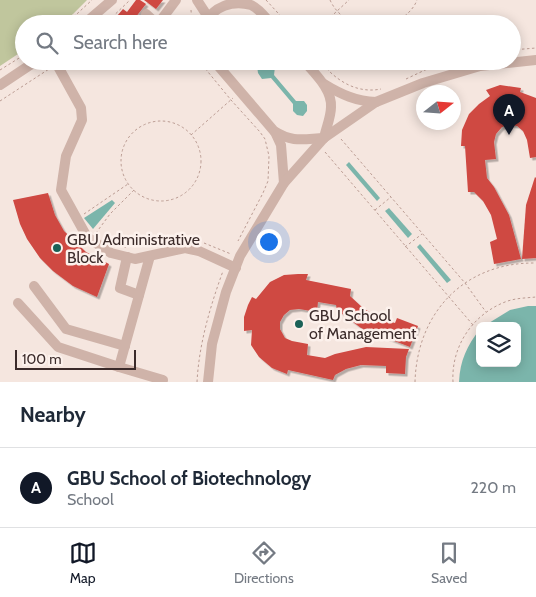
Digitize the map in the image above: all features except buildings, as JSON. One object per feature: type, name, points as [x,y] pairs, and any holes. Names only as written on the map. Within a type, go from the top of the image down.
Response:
[{"type":"lane","points":[[94,15],[112,0]]},
{"type":"lane","points":[[165,15],[176,0]]},
{"type":"lane","points":[[211,15],[224,1],[251,5],[264,15]]},
{"type":"lane","points":[[194,3],[207,15]]},
{"type":"lane","points":[[521,62],[536,60]]},
{"type":"lane","points":[[0,85],[22,70]]},
{"type":"lane","points":[[60,70],[81,108],[82,120],[66,156],[61,190],[86,237],[111,253],[135,259],[185,248],[228,259],[236,268]]},
{"type":"lane","points":[[222,70],[274,131],[281,145],[284,183]]},
{"type":"lane","points":[[312,70],[324,84],[330,98],[331,109],[321,141]]},
{"type":"lane","points":[[208,382],[212,344],[226,292],[240,256],[284,183],[321,141],[376,102],[423,82],[466,70]]},
{"type":"lane","points":[[324,84],[344,96],[361,102],[376,102]]},
{"type":"lane","points":[[274,131],[285,138],[294,140],[321,141]]},
{"type":"lane","points":[[120,367],[150,256]]},
{"type":"lane","points":[[127,257],[120,288],[139,295]]},
{"type":"lane","points":[[34,286],[66,329],[125,346]]},
{"type":"lane","points":[[18,303],[58,348],[163,380]]},
{"type":"path","points":[[76,15],[92,0]]},
{"type":"path","points":[[114,15],[130,0]]},
{"type":"path","points":[[266,0],[280,15]]},
{"type":"path","points":[[330,0],[341,15]]},
{"type":"path","points":[[332,15],[349,0]]},
{"type":"path","points":[[405,15],[417,0]]},
{"type":"path","points":[[521,49],[536,48]]},
{"type":"path","points":[[0,70],[15,61]]},
{"type":"path","points":[[0,101],[46,70]]},
{"type":"path","points":[[206,70],[260,132],[265,139],[269,156],[268,181],[235,245]]},
{"type":"path","points":[[328,70],[336,78],[363,90],[374,91],[387,88]]},
{"type":"path","points":[[402,81],[425,70]]},
{"type":"path","points":[[191,136],[240,92]]},
{"type":"path","points":[[156,121],[171,122],[185,129],[196,141],[200,155],[200,171],[193,185],[181,196],[166,201],[151,200],[134,190],[128,183],[121,166],[122,150],[129,137],[141,126],[156,121]]},
{"type":"path","points":[[334,131],[465,283],[486,312]]},
{"type":"path","points":[[321,141],[374,210],[473,325]]},
{"type":"path","points":[[76,219],[128,183]]},
{"type":"path","points":[[91,240],[110,214],[134,190]]},
{"type":"path","points":[[374,210],[391,197]]},
{"type":"path","points":[[405,247],[422,233]]},
{"type":"path","points":[[197,382],[207,318],[228,259]]},
{"type":"path","points":[[416,382],[416,364],[420,345],[428,325],[448,297],[475,276],[496,267],[521,262],[536,262]]},
{"type":"path","points":[[453,382],[452,372],[460,342],[473,325],[486,312],[505,302],[536,298]]},
{"type":"green space","points":[[0,0],[87,0],[72,15],[15,15],[15,56],[0,66]]},
{"type":"water","points":[[258,70],[275,70],[274,75],[296,101],[304,101],[307,105],[307,111],[303,116],[297,115],[293,111],[293,104],[271,78],[262,79]]},
{"type":"water","points":[[349,162],[380,198],[377,201],[346,165]]},
{"type":"water","points":[[112,200],[115,203],[93,229],[84,218]]},
{"type":"water","points":[[389,208],[412,234],[408,238],[385,211]]},
{"type":"water","points":[[420,244],[451,280],[447,283],[417,247]]},
{"type":"water","points":[[536,306],[536,382],[459,382],[465,354],[476,334],[476,367],[521,367],[521,322],[490,322],[510,310]]},
{"type":"place","name":"GBU School of Biotechnology","points":[[509,135]]},
{"type":"place","name":"GBU Administrative Block","points":[[57,248]]},
{"type":"place","name":"GBU School of Management","points":[[299,324]]}]
